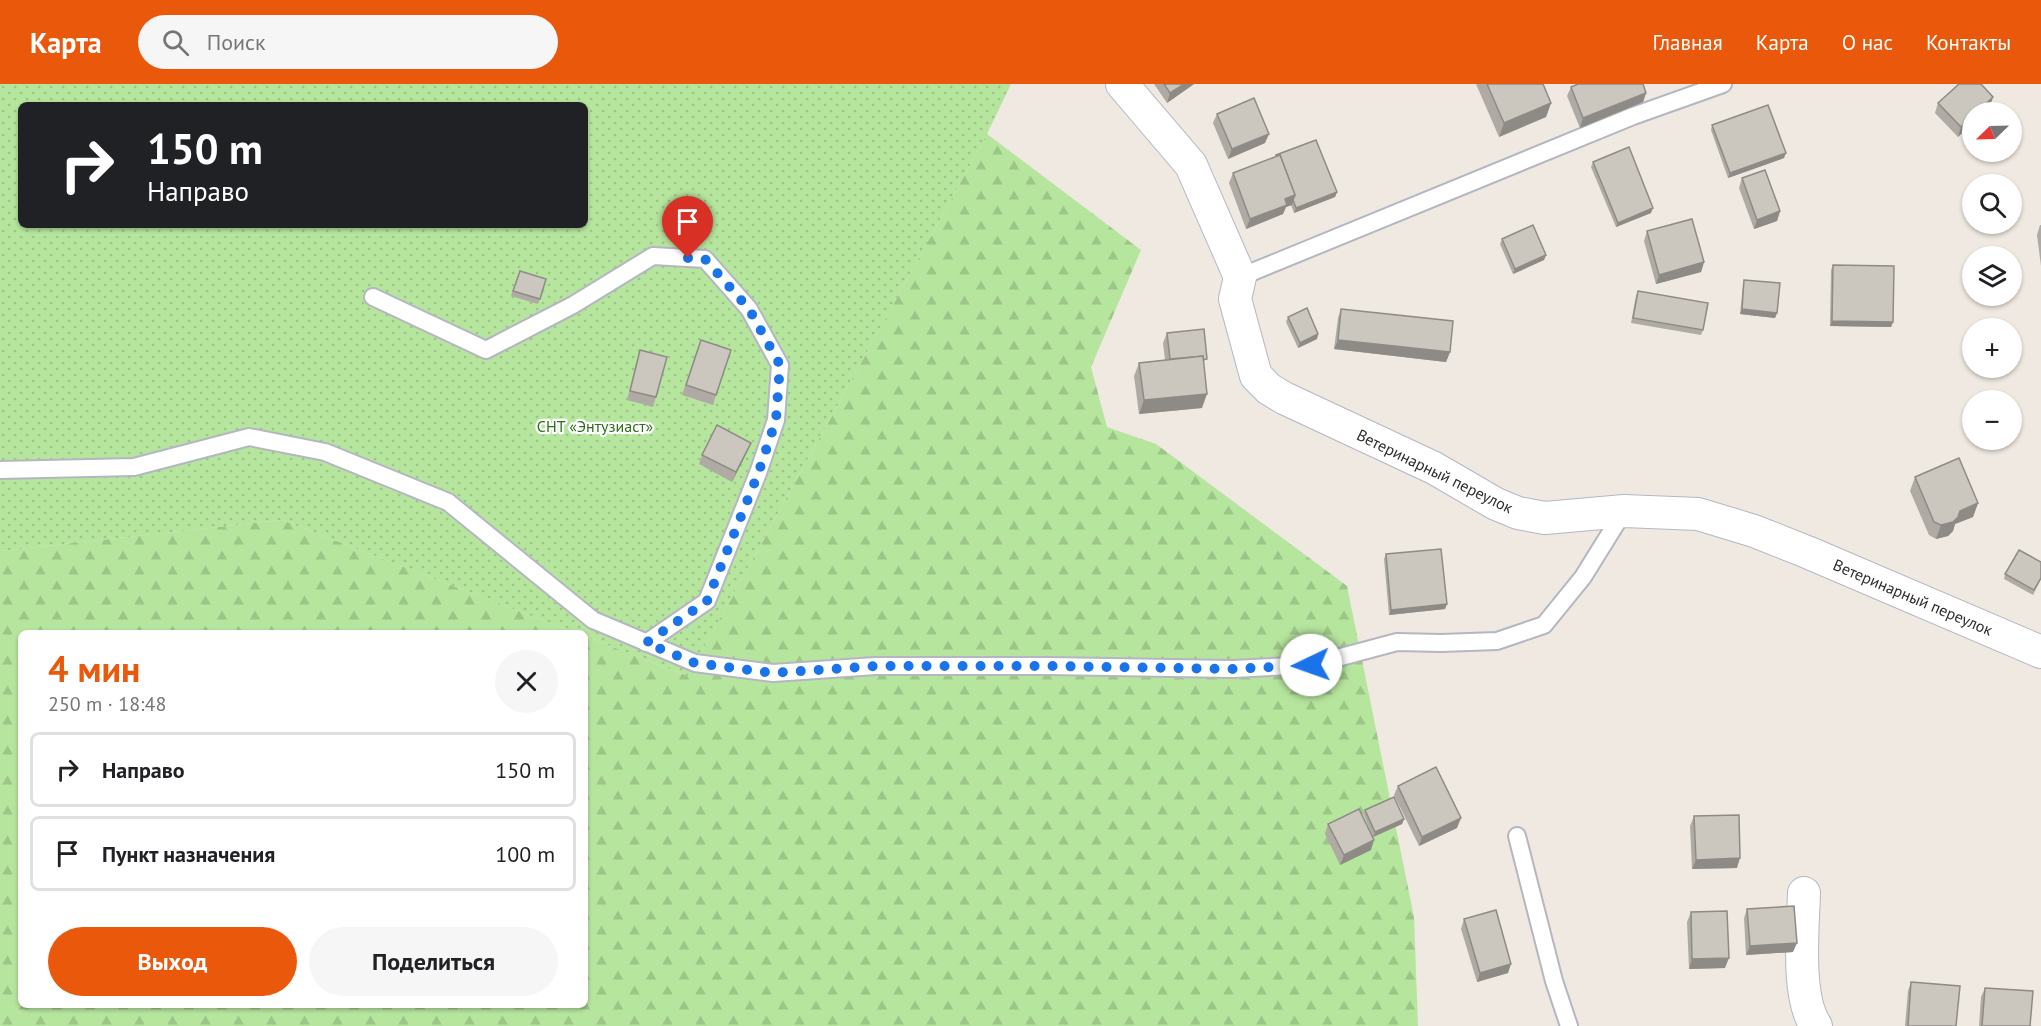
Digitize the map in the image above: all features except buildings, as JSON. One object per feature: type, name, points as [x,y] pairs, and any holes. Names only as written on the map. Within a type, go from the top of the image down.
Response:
[{"type":"street","name":"Ветеринарный переулок","points":[[1122,84],[1191,165],[1240,277],[1235,299],[1256,376],[1269,389],[1434,468],[1496,504],[1518,513],[1545,518],[1624,512],[1698,514],[1754,531],[1807,552],[2041,652]]},
{"type":"street","points":[[1804,893],[1803,989],[1806,1006],[1816,1026]]},
{"type":"lane","points":[[1240,277],[1633,116],[1723,84]]},
{"type":"lane","points":[[373,297],[486,350],[573,305],[653,256],[705,259],[749,309],[780,365],[776,420],[758,474],[707,601],[646,643]]},
{"type":"lane","points":[[0,470],[134,467],[249,437],[325,452],[448,502],[593,620],[695,663],[773,673],[876,666],[1233,669],[1311,665],[1397,642],[1497,641],[1544,625],[1583,577],[1624,512]]},
{"type":"lane","points":[[1517,836],[1554,981],[1569,1026]]},
{"type":"green space","name":"СНТ «Энтузиаст»","points":[[0,84],[1011,84],[987,134],[688,676],[588,637],[588,630],[568,630],[282,520],[0,551]]},
{"type":"green space","points":[[987,134],[1141,250],[1091,367],[1107,427],[1156,444],[1347,586],[1414,917],[1418,1026],[0,1026],[0,551],[282,520],[568,630],[18,630],[18,1008],[588,1008],[588,637],[688,676]]},
{"type":"route","points":[[688,258],[705,259],[749,309],[780,365],[776,420],[758,474],[707,601],[646,643],[695,663],[773,673],[876,666],[1233,669],[1311,665]]}]
